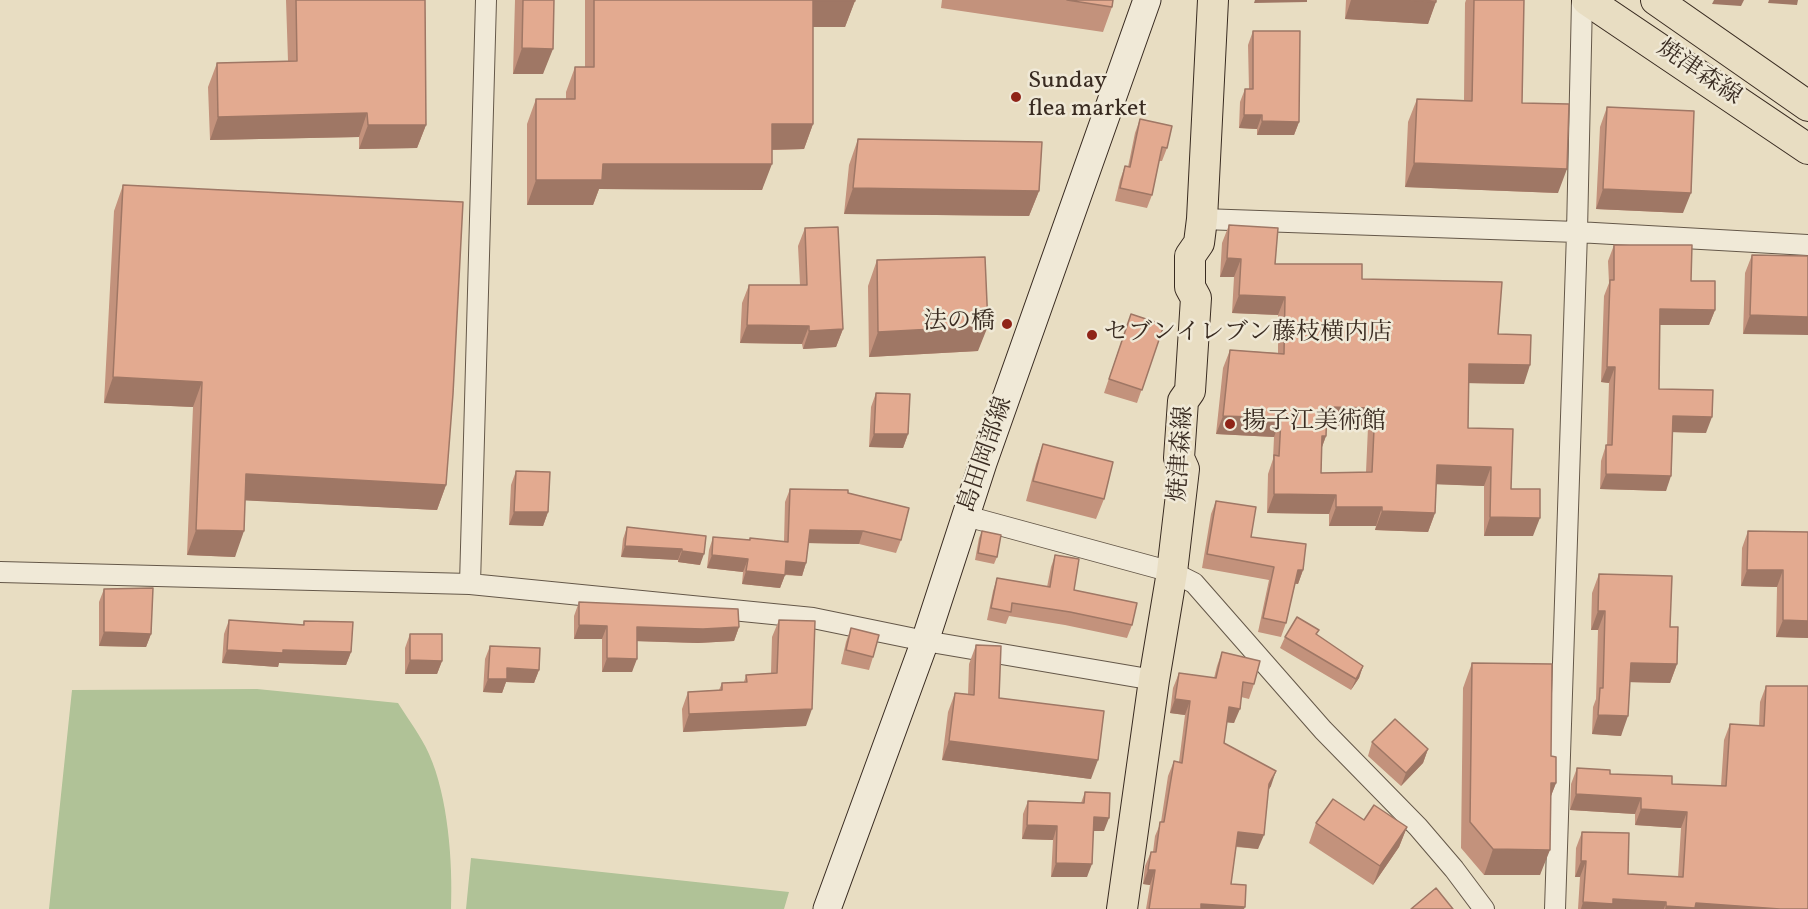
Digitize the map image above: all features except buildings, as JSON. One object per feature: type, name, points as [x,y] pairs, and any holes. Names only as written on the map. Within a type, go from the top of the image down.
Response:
[{"type":"main road","name":"島田岡部線","points":[[827,909],[925,641],[983,463],[1147,0]]},
{"type":"main road","name":"焼津森線","points":[[1122,909],[1154,680],[1172,572],[1184,469],[1179,458],[1183,401],[1190,391],[1196,298],[1190,287],[1190,256],[1199,243],[1202,219],[1214,0]]},
{"type":"main road","name":"焼津森線","points":[[1587,0],[1808,149]]},
{"type":"main road","name":"焼津森線","points":[[1656,0],[1808,106]]},
{"type":"street","points":[[471,584],[486,0]]},
{"type":"street","points":[[1555,909],[1577,232],[1582,0]]},
{"type":"street","points":[[1202,219],[1577,232],[1808,245]]},
{"type":"street","points":[[966,516],[1172,572],[1194,584],[1323,730],[1418,827],[1484,909]]},
{"type":"street","points":[[0,572],[471,584],[813,618],[925,641],[1154,680]]},
{"type":"green space","points":[[257,689],[398,703],[426,747],[441,789],[450,851],[451,909],[49,909],[72,690]]},
{"type":"green space","points":[[471,858],[789,892],[784,909],[466,909]]},
{"type":"place","name":"Sunday flea market","points":[[1016,97]]},
{"type":"place","name":"法の橋","points":[[1007,324]]},
{"type":"place","name":"セブンイレブン藤枝横内店","points":[[1092,335]]},
{"type":"place","name":"揚子江美術館","points":[[1230,424]]}]
